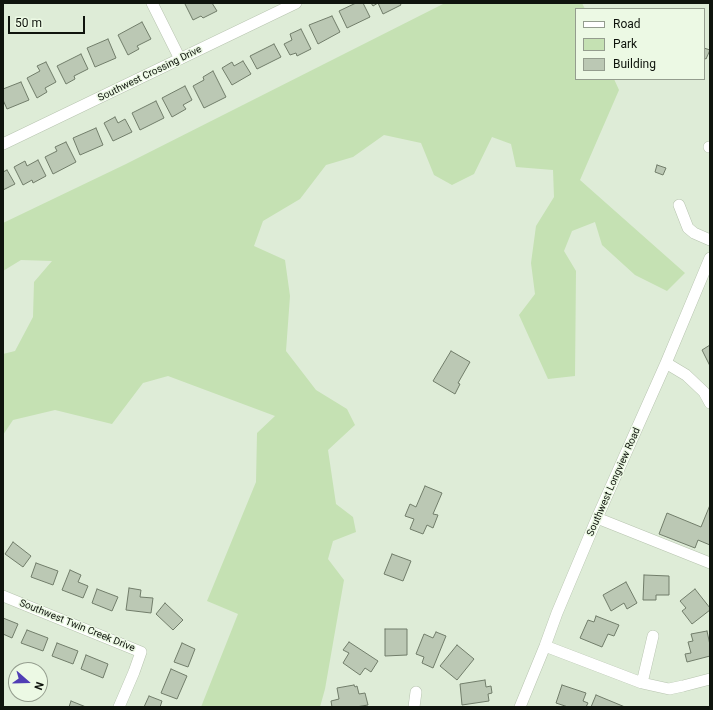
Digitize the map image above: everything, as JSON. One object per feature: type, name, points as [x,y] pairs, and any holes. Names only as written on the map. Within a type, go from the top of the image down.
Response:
[{"type":"street","points":[[152,3],[180,59]]},
{"type":"street","name":"Southwest Crossing Drive","points":[[3,144],[296,3]]},
{"type":"street","points":[[679,205],[688,228],[694,233],[710,240]]},
{"type":"street","name":"Southwest Longview Road","points":[[520,707],[557,613],[597,518],[666,363],[710,258]]},
{"type":"street","points":[[666,363],[686,375],[704,392],[710,403]]},
{"type":"street","points":[[597,518],[710,563]]},
{"type":"street","name":"Southwest Twin Creek Drive","points":[[3,596],[141,652],[119,707]]},
{"type":"street","points":[[642,684],[652,636]]},
{"type":"street","points":[[545,646],[642,684],[669,688],[710,679]]},
{"type":"street","points":[[414,707],[416,692]]},
{"type":"green space","points":[[445,3],[582,3],[584,8],[575,8],[575,80],[614,80],[619,90],[580,180],[685,273],[667,291],[635,275],[602,245],[595,222],[572,231],[564,251],[576,271],[575,376],[548,379],[519,315],[535,294],[531,263],[536,226],[554,197],[553,170],[516,167],[511,144],[492,137],[474,174],[452,185],[434,175],[421,143],[384,135],[353,157],[326,165],[300,199],[263,221],[254,246],[285,260],[290,296],[286,351],[316,390],[347,409],[355,425],[328,450],[336,504],[353,517],[356,532],[333,541],[328,559],[344,580],[325,689],[320,707],[201,707],[238,614],[207,601],[256,482],[257,433],[275,416],[168,376],[143,383],[112,424],[55,410],[13,420],[3,435],[3,354],[15,351],[33,317],[34,282],[52,261],[21,260],[3,271],[3,223],[126,164]]},
{"type":"building","points":[[212,3],[217,11],[203,18],[201,16],[193,20],[185,4]]},
{"type":"building","points":[[356,3],[363,3],[370,17],[347,28],[339,11]]},
{"type":"building","points":[[371,3],[378,3],[373,6]]},
{"type":"building","points":[[378,3],[400,3],[401,5],[383,14]]},
{"type":"building","points":[[332,16],[340,32],[318,44],[309,25]]},
{"type":"building","points":[[142,22],[151,39],[137,46],[139,49],[128,55],[118,35]]},
{"type":"building","points":[[301,29],[311,49],[297,56],[296,53],[290,55],[284,44],[292,40],[290,34]]},
{"type":"building","points":[[108,39],[116,58],[95,67],[87,48]]},
{"type":"building","points":[[274,44],[281,57],[257,69],[250,56]]},
{"type":"building","points":[[705,48],[710,50],[705,58]]},
{"type":"building","points":[[81,54],[88,69],[74,76],[75,79],[66,84],[57,66]]},
{"type":"building","points":[[243,61],[251,74],[232,85],[222,68],[232,62],[234,66]]},
{"type":"building","points":[[46,62],[56,82],[45,88],[47,92],[37,98],[27,78],[40,71],[37,66]]},
{"type":"building","points":[[213,71],[226,97],[204,108],[193,86],[204,80],[203,77]]},
{"type":"building","points":[[21,82],[29,100],[7,109],[3,100],[3,89]]},
{"type":"building","points":[[185,86],[192,100],[183,105],[186,109],[172,117],[162,98]]},
{"type":"building","points":[[156,101],[164,118],[140,130],[132,113]]},
{"type":"building","points":[[115,117],[118,123],[125,119],[132,132],[113,141],[104,123]]},
{"type":"building","points":[[96,128],[103,145],[80,155],[73,138]]},
{"type":"building","points":[[66,142],[76,162],[53,174],[45,157],[57,151],[55,147]]},
{"type":"building","points":[[38,160],[46,176],[33,183],[32,180],[23,185],[14,167],[25,161],[27,166]]},
{"type":"building","points":[[657,165],[666,168],[663,175],[655,172]]},
{"type":"building","points":[[7,170],[15,184],[3,190],[3,172]]},
{"type":"building","points":[[710,345],[710,366],[702,350]]},
{"type":"building","points":[[451,351],[470,362],[458,383],[460,384],[455,394],[433,381]]},
{"type":"building","points":[[425,486],[442,493],[433,514],[438,515],[433,528],[427,525],[423,534],[410,529],[414,519],[405,516],[410,504],[416,507]]},
{"type":"building","points":[[710,505],[710,545],[698,540],[695,548],[659,534],[667,513],[701,527]]},
{"type":"building","points":[[13,542],[31,556],[23,567],[5,554]]},
{"type":"building","points":[[392,554],[411,561],[403,581],[384,574]]},
{"type":"building","points":[[36,563],[58,571],[53,585],[31,577]]},
{"type":"building","points":[[70,570],[81,575],[78,582],[88,586],[83,598],[62,590]]},
{"type":"building","points":[[644,575],[669,576],[669,595],[656,595],[656,600],[643,600]]},
{"type":"building","points":[[626,582],[637,603],[627,609],[624,603],[611,611],[603,595]]},
{"type":"building","points":[[129,588],[141,590],[140,597],[153,598],[151,613],[126,610]]},
{"type":"building","points":[[97,589],[118,597],[112,611],[92,603]]},
{"type":"building","points":[[695,589],[710,610],[692,624],[682,611],[686,608],[680,601]]},
{"type":"building","points":[[165,603],[183,620],[173,630],[156,614]]},
{"type":"building","points":[[596,616],[619,625],[614,636],[608,634],[602,647],[580,638],[588,620],[594,622]]},
{"type":"building","points":[[3,618],[18,624],[12,638],[3,634]]},
{"type":"building","points":[[385,629],[407,629],[407,655],[385,656]]},
{"type":"building","points":[[27,630],[48,638],[43,651],[21,643]]},
{"type":"building","points":[[707,631],[710,645],[710,656],[687,662],[685,654],[691,653],[688,642],[693,641],[691,634]]},
{"type":"building","points":[[436,632],[446,636],[433,668],[422,663],[424,657],[416,654],[424,634],[433,638]]},
{"type":"building","points":[[349,642],[378,661],[371,672],[365,668],[360,675],[343,663],[349,653],[343,650]]},
{"type":"building","points":[[57,643],[78,651],[73,664],[52,656]]},
{"type":"building","points":[[182,643],[195,649],[188,667],[174,662]]},
{"type":"building","points":[[457,645],[474,659],[457,680],[440,666]]},
{"type":"building","points":[[86,655],[108,664],[103,678],[81,669]]},
{"type":"building","points":[[171,669],[187,676],[177,699],[161,693]]},
{"type":"building","points":[[485,680],[486,687],[491,686],[492,693],[488,694],[489,701],[462,705],[460,684]]},
{"type":"building","points":[[354,685],[355,687],[357,686],[359,694],[365,693],[368,705],[356,707],[332,707],[331,701],[339,699],[337,688]]},
{"type":"building","points":[[562,685],[586,693],[583,701],[588,703],[586,707],[568,707],[556,703]]},
{"type":"building","points":[[596,695],[625,707],[591,707]]},
{"type":"building","points":[[149,696],[162,701],[160,707],[144,707]]},
{"type":"building","points":[[71,701],[86,707],[69,707]]}]
